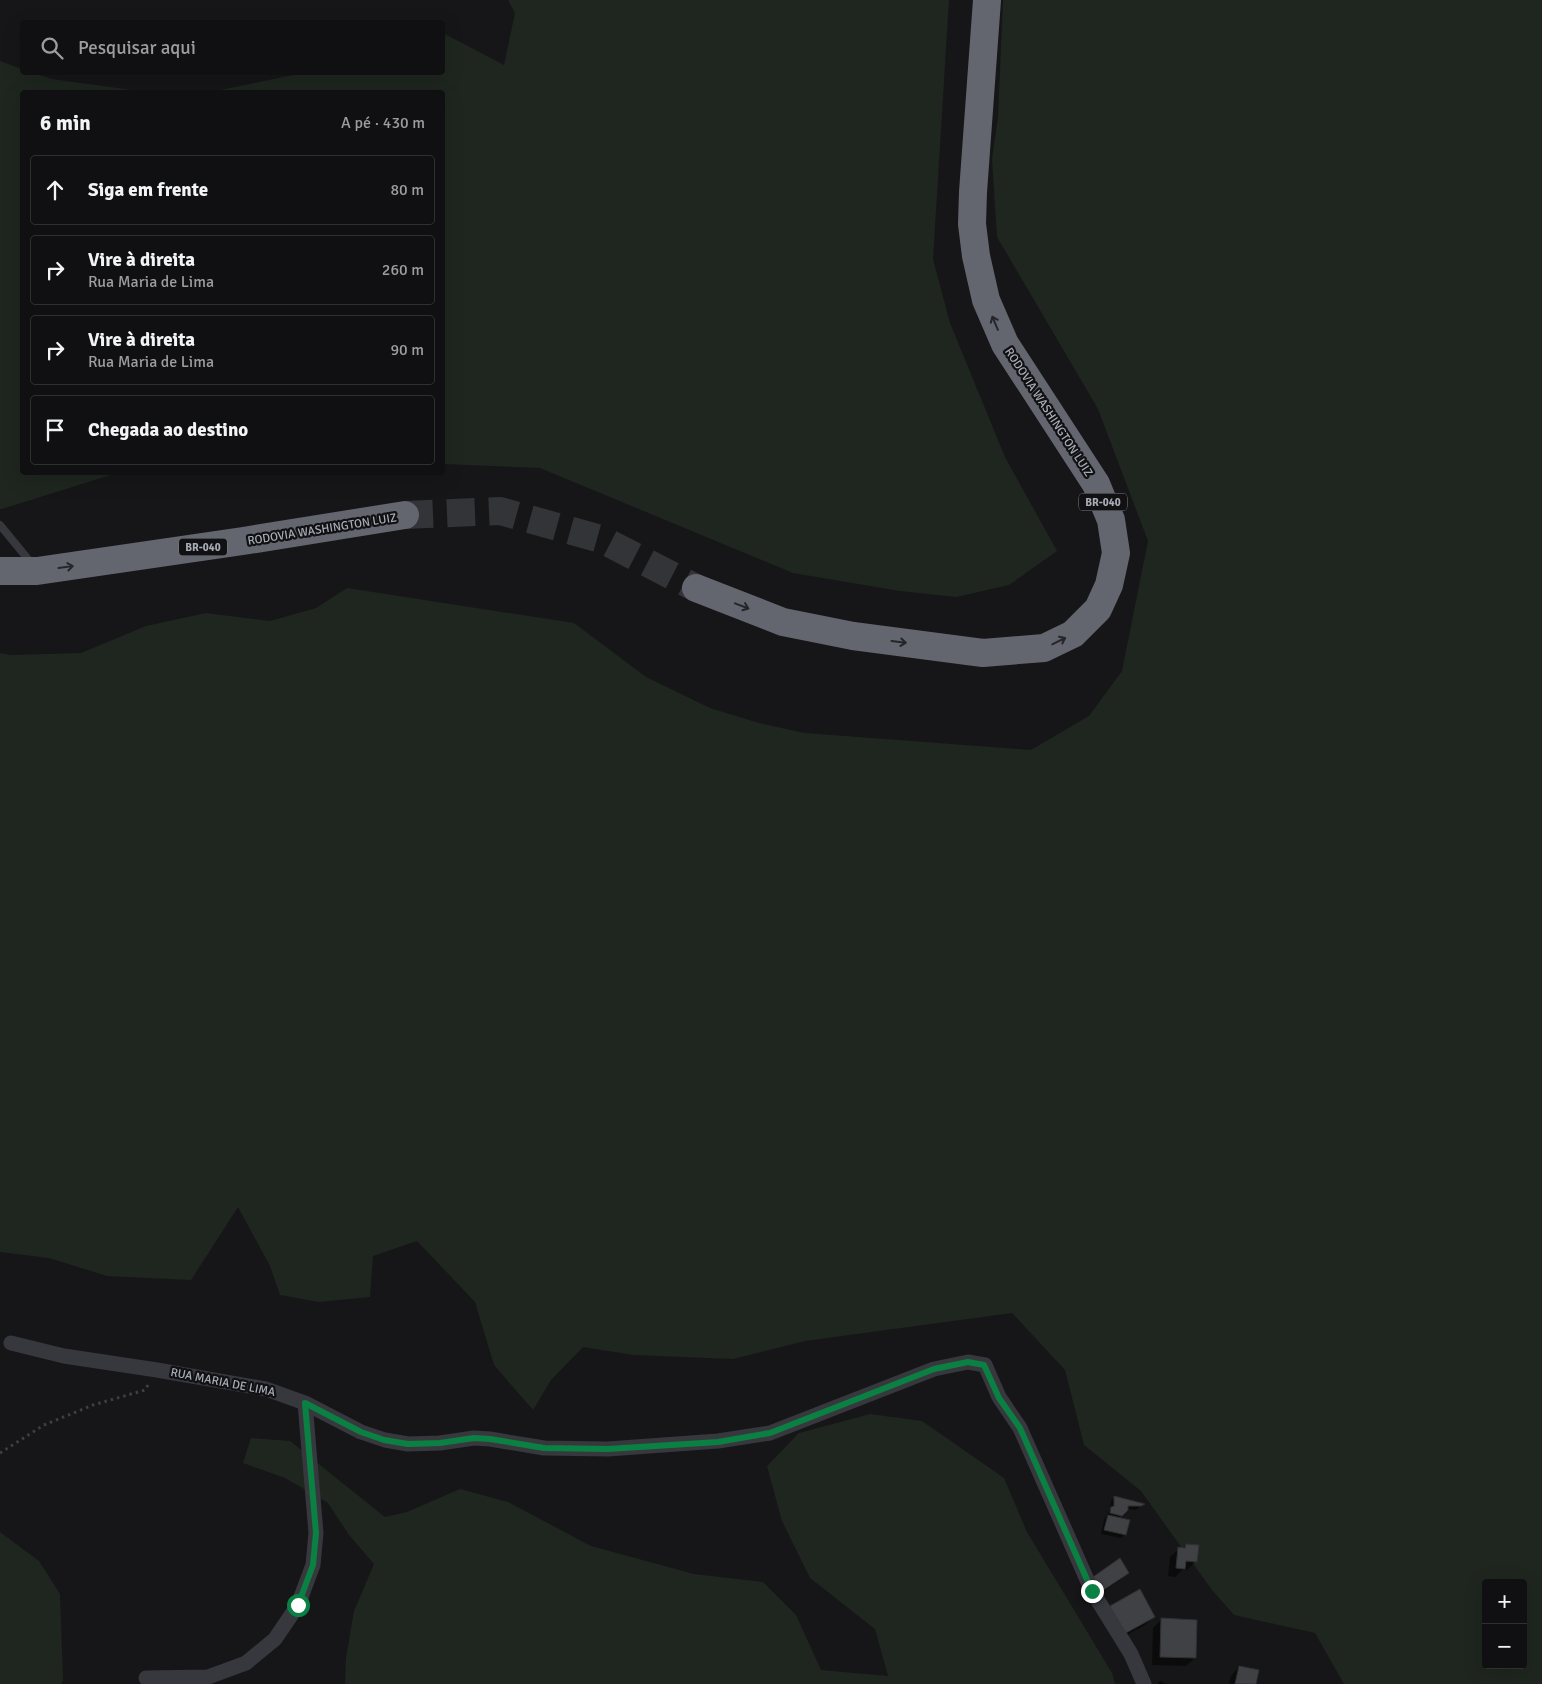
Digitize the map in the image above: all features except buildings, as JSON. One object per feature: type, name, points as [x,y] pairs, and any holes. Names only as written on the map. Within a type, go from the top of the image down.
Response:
[{"type":"highway","name":"RODOVIA WASHINGTON LUIZ","points":[[696,588],[783,622],[853,636],[983,653],[1044,648],[1073,634],[1098,609],[1102,601],[1109,585],[1116,553],[1110,520],[1096,484],[1005,344],[986,300],[976,256],[972,224],[973,192],[987,0]]},
{"type":"highway","name":"RODOVIA WASHINGTON LUIZ","points":[[0,571],[37,571],[405,515]]},
{"type":"street","name":"RUA MARIA DE LIMA","points":[[10,1343],[64,1356],[266,1389],[305,1403],[361,1432],[384,1440],[408,1444],[440,1443],[474,1438],[544,1448],[608,1449],[718,1442],[770,1433],[934,1369],[968,1362],[984,1365],[999,1398],[1020,1428],[1092,1591],[1130,1654],[1144,1684]]},
{"type":"street","points":[[146,1678],[208,1677],[246,1663],[275,1639],[298,1605],[313,1565],[316,1533],[305,1403]]},
{"type":"lane","points":[[0,525],[37,571]]},
{"type":"path","points":[[0,1453],[44,1425],[93,1405],[145,1390],[157,1370]]},
{"type":"shaded area","points":[[508,0],[949,0],[933,259],[950,323],[1005,457],[1057,551],[1009,585],[956,597],[900,591],[793,573],[540,468],[445,464],[445,90],[221,90],[293,75],[445,75],[445,34],[504,65],[515,13]]},
{"type":"shaded area","points":[[1003,0],[1542,0],[1542,1684],[1344,1684],[1315,1633],[1234,1615],[1212,1590],[1141,1491],[1084,1445],[1065,1370],[1012,1313],[805,1341],[733,1359],[634,1355],[583,1347],[551,1380],[533,1410],[494,1365],[475,1302],[417,1241],[373,1256],[370,1297],[319,1302],[280,1295],[270,1266],[238,1207],[191,1280],[107,1276],[49,1258],[0,1252],[0,653],[11,655],[81,653],[146,626],[206,613],[270,621],[316,608],[347,588],[574,623],[646,677],[710,708],[759,723],[805,733],[1031,750],[1089,716],[1122,671],[1148,541],[1098,409],[997,237],[992,159],[998,117]]},
{"type":"shaded area","points":[[0,61],[20,68],[20,75],[39,75],[52,79],[132,90],[20,90],[20,475],[111,475],[0,509]]},
{"type":"shaded area","points":[[870,1414],[922,1421],[1004,1478],[1027,1532],[1112,1673],[1115,1684],[345,1684],[346,1658],[354,1611],[374,1564],[349,1535],[328,1503],[285,1478],[243,1463],[251,1438],[290,1441],[385,1517],[407,1512],[460,1489],[508,1502],[591,1546],[694,1574],[763,1582],[796,1615],[821,1670],[888,1676],[875,1629],[810,1578],[782,1521],[767,1466],[799,1433]]},
{"type":"shaded area","points":[[0,1532],[39,1561],[60,1594],[63,1680],[61,1684],[0,1684]]},
{"type":"tunnel","points":[[405,515],[500,511],[601,539],[696,588]]},
{"type":"route","points":[[298,1605],[313,1565],[316,1533],[305,1403],[361,1432],[384,1440],[408,1444],[440,1443],[474,1438],[544,1448],[608,1449],[718,1442],[770,1433],[934,1369],[968,1362],[984,1365],[999,1398],[1020,1428],[1092,1591]]}]
